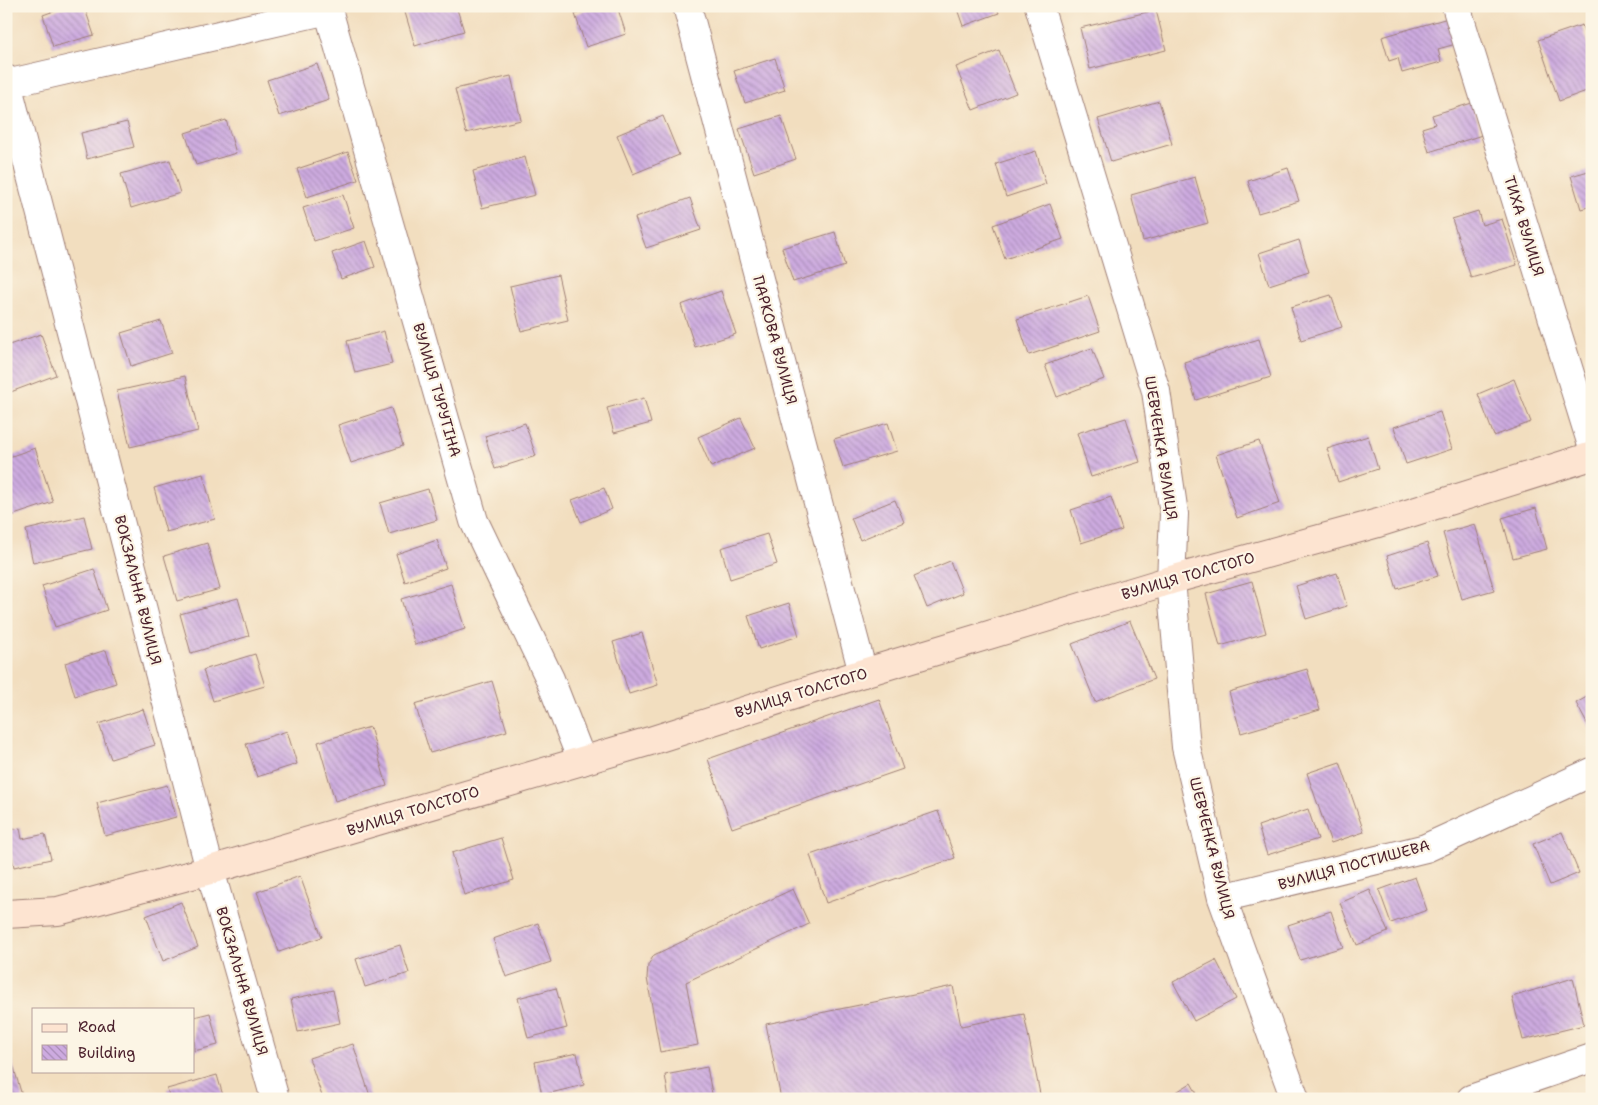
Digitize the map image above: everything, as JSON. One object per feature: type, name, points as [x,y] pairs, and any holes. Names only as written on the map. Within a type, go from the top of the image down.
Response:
[{"type":"street","name":"ПАРКОВА ВУЛИЦЯ","points":[[687,6],[864,673]]},
{"type":"street","name":"ШЕВЧЕНКА ВУЛИЦЯ","points":[[1038,6],[1156,391],[1174,514],[1171,580],[1186,747],[1222,898],[1295,1099]]},
{"type":"street","name":"ТИХА ВУЛИЦЯ","points":[[1456,6],[1592,445]]},
{"type":"street","points":[[7,82],[328,8]]},
{"type":"street","name":"ВУЛИЦЯ ТУРУТІНА","points":[[328,8],[474,521],[550,679],[582,760]]},
{"type":"street","name":"ВОКЗАЛЬНА ВУЛИЦЯ","points":[[7,82],[210,870],[275,1099]]},
{"type":"street","name":"ВУЛИЦЯ ТОЛСТОГО","points":[[6,914],[58,911],[210,870],[650,741],[864,673],[1171,580],[1378,523],[1592,456]]},
{"type":"street","name":"ВУЛИЦЯ ПОСТИШЕВА","points":[[1222,898],[1426,848],[1592,772]]},
{"type":"street","points":[[1471,1099],[1592,1058]]},
{"type":"building","points":[[68,6],[84,6],[94,35],[53,47],[43,15]]},
{"type":"building","points":[[412,6],[456,6],[464,31],[415,46],[404,9]]},
{"type":"building","points":[[600,6],[617,6],[626,34],[586,47],[575,14]]},
{"type":"building","points":[[956,6],[996,6],[999,13],[963,26]]},
{"type":"building","points":[[1156,10],[1166,50],[1090,69],[1080,28]]},
{"type":"building","points":[[1448,18],[1456,44],[1438,49],[1441,62],[1402,73],[1398,58],[1389,61],[1382,37]]},
{"type":"building","points":[[1582,25],[1592,54],[1592,89],[1559,101],[1538,40]]},
{"type":"building","points":[[999,50],[1016,93],[973,110],[956,67]]},
{"type":"building","points":[[775,58],[785,90],[745,103],[734,71]]},
{"type":"building","points":[[317,64],[329,100],[279,116],[267,80]]},
{"type":"building","points":[[511,76],[521,120],[466,133],[455,89]]},
{"type":"building","points":[[1159,101],[1172,144],[1111,162],[1098,119]]},
{"type":"building","points":[[1472,103],[1482,135],[1429,152],[1422,128],[1435,124],[1432,115]]},
{"type":"building","points":[[663,116],[679,155],[633,174],[617,135]]},
{"type":"building","points":[[781,116],[796,159],[754,173],[739,129]]},
{"type":"building","points":[[226,120],[236,153],[196,165],[185,133]]},
{"type":"building","points":[[127,122],[134,147],[87,159],[81,133]]},
{"type":"building","points":[[1036,151],[1046,184],[1006,197],[996,164]]},
{"type":"building","points":[[348,152],[358,180],[307,197],[297,169]]},
{"type":"building","points":[[525,157],[535,195],[482,208],[473,171]]},
{"type":"building","points":[[170,160],[180,193],[131,208],[121,174]]},
{"type":"building","points":[[1288,168],[1299,201],[1258,213],[1248,181]]},
{"type":"building","points":[[1592,170],[1592,206],[1581,209],[1571,176]]},
{"type":"building","points":[[1195,177],[1208,223],[1143,241],[1131,195]]},
{"type":"building","points":[[343,195],[354,228],[314,241],[303,208]]},
{"type":"building","points":[[690,198],[701,230],[646,248],[635,218]]},
{"type":"building","points":[[1050,204],[1063,239],[1005,259],[993,225]]},
{"type":"building","points":[[1478,211],[1482,225],[1502,219],[1517,265],[1471,278],[1452,219]]},
{"type":"building","points":[[835,232],[845,266],[793,282],[782,248]]},
{"type":"building","points":[[1299,240],[1309,272],[1269,285],[1259,253]]},
{"type":"building","points":[[366,241],[375,267],[341,279],[332,253]]},
{"type":"building","points":[[558,275],[568,320],[521,331],[510,286]]},
{"type":"building","points":[[721,291],[736,334],[695,347],[681,305]]},
{"type":"building","points":[[1331,295],[1342,327],[1301,340],[1291,307]]},
{"type":"building","points":[[1088,296],[1100,331],[1029,355],[1017,319]]},
{"type":"building","points":[[161,321],[172,353],[131,366],[121,333]]},
{"type":"building","points":[[384,331],[392,364],[355,373],[347,341]]},
{"type":"building","points":[[41,334],[56,375],[8,393],[6,388],[6,346]]},
{"type":"building","points":[[1259,339],[1271,377],[1196,400],[1184,362]]},
{"type":"building","points":[[1092,348],[1104,379],[1057,397],[1045,365]]},
{"type":"building","points":[[185,376],[198,431],[130,447],[117,391]]},
{"type":"building","points":[[1514,379],[1531,422],[1494,436],[1478,394]]},
{"type":"building","points":[[644,398],[651,423],[614,433],[607,408]]},
{"type":"building","points":[[391,408],[403,446],[351,463],[338,425]]},
{"type":"building","points":[[1440,412],[1452,449],[1406,464],[1394,427]]},
{"type":"building","points":[[741,418],[755,448],[711,467],[698,437]]},
{"type":"building","points":[[1126,418],[1140,462],[1091,477],[1077,433]]},
{"type":"building","points":[[525,423],[536,456],[495,469],[485,436]]},
{"type":"building","points":[[888,423],[897,451],[843,467],[834,439]]},
{"type":"building","points":[[1368,436],[1378,469],[1338,482],[1327,449]]},
{"type":"building","points":[[1259,441],[1280,503],[1237,518],[1216,455]]},
{"type":"building","points":[[35,448],[53,502],[11,516],[6,500],[6,458]]},
{"type":"building","points":[[203,474],[215,519],[166,532],[154,488]]},
{"type":"building","points":[[604,488],[612,509],[581,522],[572,500]]},
{"type":"building","points":[[428,489],[437,520],[389,534],[380,503]]},
{"type":"building","points":[[1111,497],[1122,530],[1081,543],[1071,510]]},
{"type":"building","points":[[895,500],[904,522],[860,540],[851,518]]},
{"type":"building","points":[[1536,508],[1547,549],[1513,558],[1502,518]]},
{"type":"building","points":[[84,516],[92,549],[33,563],[26,530]]},
{"type":"building","points":[[1475,524],[1494,590],[1462,599],[1443,533]]},
{"type":"building","points":[[767,534],[777,564],[730,579],[721,548]]},
{"type":"building","points":[[437,540],[446,568],[405,582],[396,554]]},
{"type":"building","points":[[207,543],[220,589],[177,601],[164,556]]},
{"type":"building","points":[[1427,543],[1438,576],[1397,589],[1387,556]]},
{"type":"building","points":[[950,561],[963,593],[927,608],[914,576]]},
{"type":"building","points":[[94,569],[107,610],[55,627],[42,586]]},
{"type":"building","points":[[1337,573],[1347,606],[1306,619],[1296,586]]},
{"type":"building","points":[[1252,581],[1266,633],[1220,646],[1206,594]]},
{"type":"building","points":[[451,584],[465,629],[415,645],[401,599]]},
{"type":"building","points":[[238,598],[249,636],[191,653],[180,614]]},
{"type":"building","points":[[789,603],[799,636],[759,649],[748,616]]},
{"type":"building","points":[[1130,621],[1154,679],[1095,702],[1072,644]]},
{"type":"building","points":[[642,633],[658,685],[629,694],[613,642]]},
{"type":"building","points":[[106,650],[116,683],[75,696],[65,663]]},
{"type":"building","points":[[255,654],[265,686],[213,701],[203,670]]},
{"type":"building","points":[[1307,669],[1320,710],[1241,733],[1229,692]]},
{"type":"building","points":[[492,681],[507,731],[430,753],[415,704]]},
{"type":"building","points":[[1592,694],[1592,733],[1576,703]]},
{"type":"building","points":[[879,699],[903,769],[732,828],[708,759]]},
{"type":"building","points":[[143,709],[155,745],[111,759],[99,724]]},
{"type":"building","points":[[370,727],[387,786],[335,801],[318,742]]},
{"type":"building","points":[[287,731],[297,764],[257,777],[246,744]]},
{"type":"building","points":[[1340,762],[1364,832],[1331,843],[1307,773]]},
{"type":"building","points":[[167,785],[176,817],[105,836],[97,803]]},
{"type":"building","points":[[1308,809],[1318,839],[1267,855],[1258,826]]},
{"type":"building","points":[[938,811],[955,858],[826,903],[810,855]]},
{"type":"building","points":[[20,828],[22,839],[45,834],[51,859],[14,867],[6,831]]},
{"type":"building","points":[[1562,832],[1579,873],[1550,885],[1533,844]]},
{"type":"building","points":[[501,838],[514,880],[464,895],[452,853]]},
{"type":"building","points":[[300,876],[322,937],[279,952],[257,892]]},
{"type":"building","points":[[1415,877],[1427,910],[1391,923],[1379,890]]},
{"type":"building","points":[[793,889],[809,924],[686,982],[698,1045],[660,1052],[647,978],[648,965],[654,955]]},
{"type":"building","points":[[1370,890],[1388,932],[1357,945],[1340,903]]},
{"type":"building","points":[[181,902],[198,947],[163,961],[146,916]]},
{"type":"building","points":[[1331,911],[1343,947],[1300,960],[1288,925]]},
{"type":"building","points":[[538,923],[551,962],[506,977],[493,939]]},
{"type":"building","points":[[400,945],[409,973],[365,987],[356,959]]},
{"type":"building","points":[[1216,960],[1236,999],[1194,1021],[1173,982]]},
{"type":"building","points":[[1573,978],[1584,1025],[1523,1040],[1512,997]]},
{"type":"building","points":[[953,986],[961,1026],[1024,1014],[1041,1099],[781,1099],[766,1024]]},
{"type":"building","points":[[556,988],[567,1028],[528,1038],[518,998]]},
{"type":"building","points":[[333,990],[340,1023],[298,1032],[291,999]]},
{"type":"building","points":[[210,1013],[218,1045],[195,1051],[195,1017]]},
{"type":"building","points":[[353,1044],[371,1099],[323,1099],[309,1058]]},
{"type":"building","points":[[577,1053],[584,1085],[542,1095],[535,1062]]},
{"type":"building","points":[[11,1058],[23,1099],[6,1099],[6,1059]]},
{"type":"building","points":[[707,1067],[713,1099],[669,1099],[665,1075]]},
{"type":"building","points":[[217,1075],[224,1099],[170,1099],[167,1089]]},
{"type":"building","points":[[1191,1083],[1200,1099],[1165,1099]]}]
